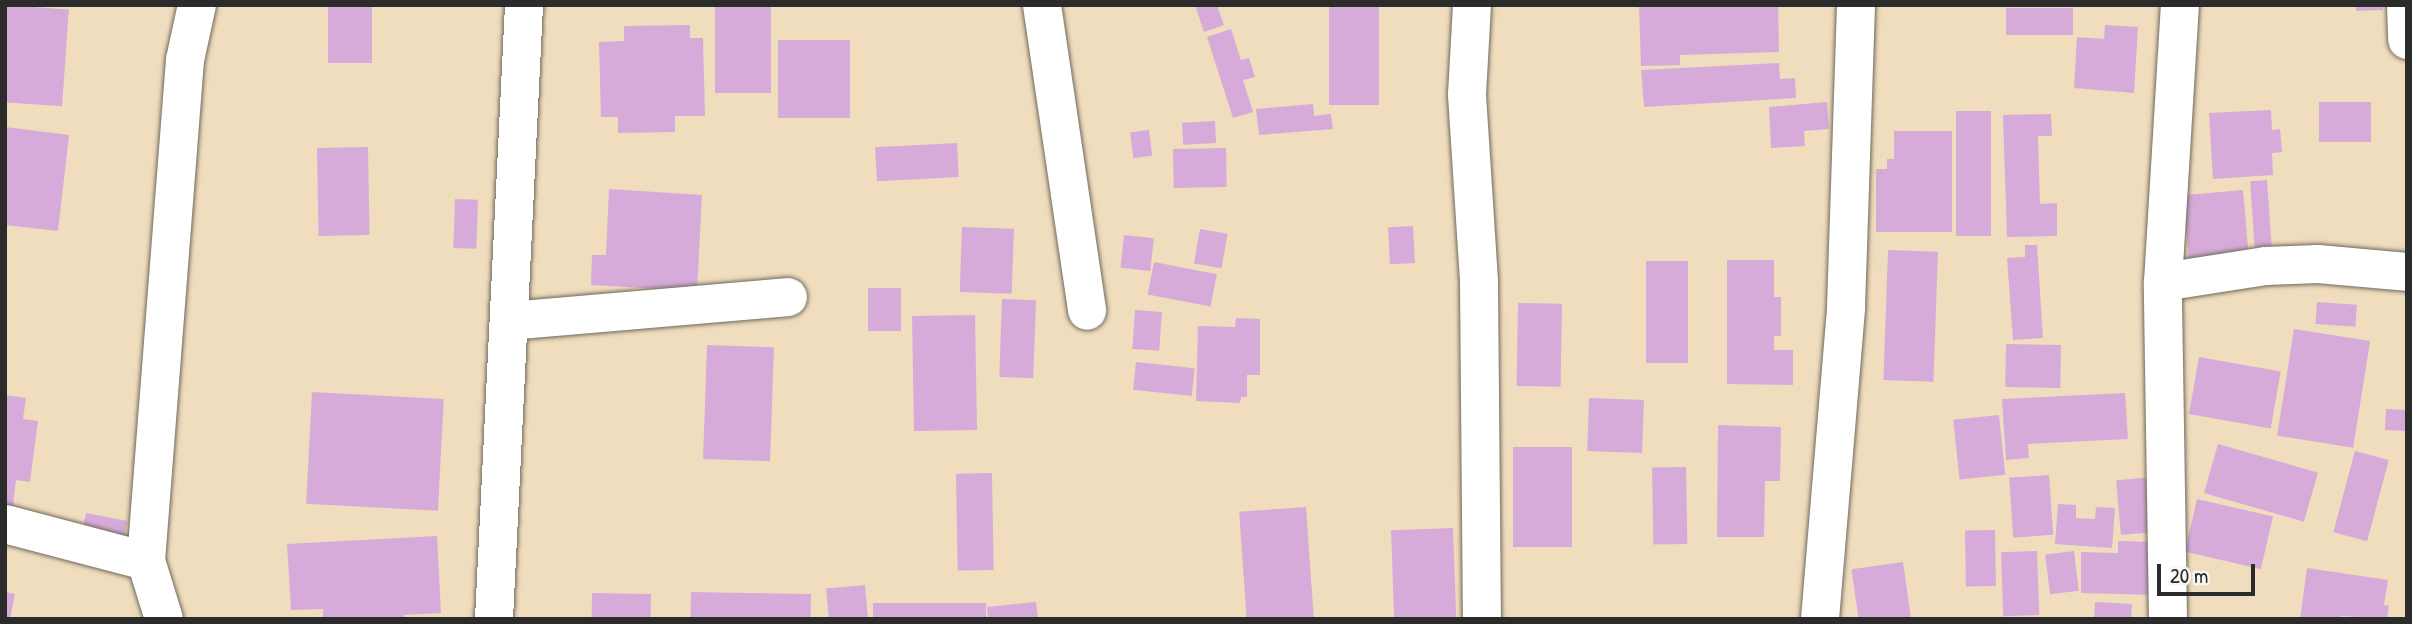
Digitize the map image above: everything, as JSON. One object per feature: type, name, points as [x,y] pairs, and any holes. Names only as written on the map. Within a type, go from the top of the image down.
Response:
[{"type":"street","points":[[164,619],[146,561],[186,60],[198,5]]},
{"type":"street","points":[[494,619],[524,5]]},
{"type":"street","points":[[1042,5],[1087,311]]},
{"type":"street","points":[[1472,5],[1467,95],[1479,283],[1482,619]]},
{"type":"street","points":[[1820,619],[1846,307],[1856,5]]},
{"type":"street","points":[[2168,619],[2163,282],[2180,5]]},
{"type":"street","points":[[2406,5],[2407,40]]},
{"type":"street","points":[[2163,282],[2266,266],[2318,264],[2407,272]]},
{"type":"street","points":[[509,321],[788,297]]},
{"type":"street","points":[[5,524],[146,561]]},
{"type":"building","points":[[5,5],[69,9],[62,106],[5,102]]},
{"type":"building","points":[[328,5],[372,5],[372,63],[328,63]]},
{"type":"building","points":[[715,5],[771,5],[771,93],[715,93]]},
{"type":"building","points":[[1195,5],[1217,5],[1224,25],[1204,32]]},
{"type":"building","points":[[1329,5],[1379,5],[1379,105],[1329,105]]},
{"type":"building","points":[[1639,5],[1778,5],[1779,52],[1680,55],[1680,65],[1641,66]]},
{"type":"building","points":[[2356,5],[2383,5],[2383,10],[2356,11]]},
{"type":"building","points":[[2006,8],[2073,8],[2073,35],[2006,35]]},
{"type":"building","points":[[690,25],[690,38],[703,38],[705,116],[675,116],[675,132],[618,133],[618,117],[601,117],[599,42],[624,41],[624,26]]},
{"type":"building","points":[[2105,25],[2138,27],[2134,93],[2074,88],[2077,37],[2104,39]]},
{"type":"building","points":[[1231,29],[1241,60],[1249,58],[1255,77],[1243,80],[1253,112],[1233,118],[1207,37]]},
{"type":"building","points":[[778,40],[850,40],[850,118],[778,118]]},
{"type":"building","points":[[1779,63],[1780,79],[1795,78],[1796,98],[1644,107],[1641,70]]},
{"type":"building","points":[[1827,102],[1829,129],[1804,131],[1805,146],[1771,148],[1769,107]]},
{"type":"building","points":[[2319,102],[2371,102],[2371,142],[2319,142]]},
{"type":"building","points":[[1313,104],[1314,116],[1331,114],[1333,129],[1259,135],[1256,109]]},
{"type":"building","points":[[2271,110],[2272,130],[2280,129],[2282,152],[2272,153],[2273,175],[2213,179],[2209,113]]},
{"type":"building","points":[[1956,111],[1991,111],[1991,236],[1956,236]]},
{"type":"building","points":[[2051,114],[2052,136],[2038,136],[2040,204],[2057,203],[2057,236],[2007,237],[2003,115]]},
{"type":"building","points":[[1215,121],[1216,143],[1183,145],[1182,123]]},
{"type":"building","points":[[5,127],[69,135],[58,231],[5,225]]},
{"type":"building","points":[[1149,130],[1152,156],[1133,158],[1130,132]]},
{"type":"building","points":[[1894,131],[1952,131],[1952,232],[1876,232],[1876,169],[1887,169],[1887,159],[1894,159]]},
{"type":"building","points":[[957,143],[959,177],[877,181],[875,147]]},
{"type":"building","points":[[368,147],[370,235],[319,236],[317,148]]},
{"type":"building","points":[[1226,148],[1227,187],[1174,188],[1173,149]]},
{"type":"building","points":[[2267,180],[2272,246],[2255,247],[2250,181]]},
{"type":"building","points":[[609,189],[702,195],[697,291],[591,285],[592,255],[606,255]]},
{"type":"building","points":[[2243,190],[2249,262],[2190,267],[2183,195]]},
{"type":"building","points":[[455,199],[478,200],[476,249],[453,248]]},
{"type":"building","points":[[1413,226],[1415,263],[1390,264],[1388,227]]},
{"type":"building","points":[[962,227],[1014,229],[1012,294],[960,292]]},
{"type":"building","points":[[1200,229],[1228,234],[1221,268],[1194,263]]},
{"type":"building","points":[[1124,235],[1154,238],[1150,271],[1121,268]]},
{"type":"building","points":[[2025,245],[2037,245],[2043,338],[2013,340],[2007,258],[2025,257]]},
{"type":"building","points":[[1888,250],[1938,252],[1933,382],[1883,380]]},
{"type":"building","points":[[1727,260],[1774,260],[1774,297],[1781,297],[1781,336],[1774,336],[1774,350],[1793,350],[1793,385],[1727,384]]},
{"type":"building","points":[[1646,261],[1688,261],[1688,363],[1646,363]]},
{"type":"building","points":[[1154,262],[1217,274],[1211,307],[1148,294]]},
{"type":"building","points":[[868,288],[901,288],[901,331],[868,331]]},
{"type":"building","points":[[1002,299],[1036,300],[1033,378],[999,377]]},
{"type":"building","points":[[2317,302],[2357,305],[2355,327],[2315,324]]},
{"type":"building","points":[[1518,303],[1562,304],[1561,387],[1517,386]]},
{"type":"building","points":[[1135,310],[1162,312],[1159,351],[1132,349]]},
{"type":"building","points":[[975,315],[977,430],[914,431],[912,316]]},
{"type":"building","points":[[1236,318],[1260,319],[1260,375],[1247,375],[1247,397],[1241,397],[1240,403],[1196,401],[1198,326],[1235,327]]},
{"type":"building","points":[[2294,329],[2370,341],[2353,448],[2277,436]]},
{"type":"building","points":[[2006,344],[2061,345],[2060,388],[2005,387]]},
{"type":"building","points":[[707,345],[774,347],[770,461],[703,459]]},
{"type":"building","points":[[2199,357],[2281,371],[2271,429],[2189,414]]},
{"type":"building","points":[[1136,362],[1195,368],[1192,396],[1133,390]]},
{"type":"building","points":[[312,392],[444,399],[438,511],[306,504]]},
{"type":"building","points":[[2125,393],[2128,439],[2028,444],[2029,458],[2006,460],[2002,399]]},
{"type":"building","points":[[5,395],[26,398],[23,419],[38,421],[30,482],[16,480],[12,513],[5,512]]},
{"type":"building","points":[[1589,398],[1644,400],[1642,453],[1587,451]]},
{"type":"building","points":[[2386,409],[2407,410],[2406,431],[2385,430]]},
{"type":"building","points":[[1999,415],[2005,475],[1960,479],[1953,420]]},
{"type":"building","points":[[1718,425],[1781,427],[1780,481],[1765,481],[1764,537],[1717,537]]},
{"type":"building","points":[[2218,444],[2318,473],[2304,522],[2204,493]]},
{"type":"building","points":[[1513,447],[1572,447],[1572,547],[1513,547]]},
{"type":"building","points":[[2355,451],[2389,460],[2367,541],[2333,532]]},
{"type":"building","points":[[1686,467],[1687,544],[1653,545],[1652,468]]},
{"type":"building","points":[[992,473],[994,570],[958,571],[956,474]]},
{"type":"building","points":[[2049,475],[2053,535],[2013,538],[2009,478]]},
{"type":"building","points":[[2154,477],[2159,532],[2121,535],[2116,480]]},
{"type":"building","points":[[2197,499],[2273,517],[2261,569],[2185,552]]},
{"type":"building","points":[[2058,504],[2076,505],[2076,518],[2095,519],[2096,507],[2115,508],[2112,548],[2055,544]]},
{"type":"building","points":[[1306,507],[1314,619],[1247,619],[1239,512]]},
{"type":"building","points":[[86,513],[127,521],[123,543],[82,535]]},
{"type":"building","points":[[1453,528],[1456,619],[1394,619],[1391,530]]},
{"type":"building","points":[[1995,530],[1996,586],[1966,587],[1965,531]]},
{"type":"building","points":[[437,536],[441,613],[404,615],[405,619],[323,619],[323,609],[291,610],[287,544]]},
{"type":"building","points":[[2118,541],[2157,542],[2156,595],[2081,593],[2081,552],[2118,553]]},
{"type":"building","points":[[2037,551],[2039,615],[2003,616],[2001,552]]},
{"type":"building","points":[[2074,551],[2079,591],[2050,594],[2045,555]]},
{"type":"building","points":[[1903,562],[1911,619],[1858,619],[1852,569]]},
{"type":"building","points":[[2307,568],[2388,580],[2384,605],[2389,606],[2387,619],[2341,616],[2340,619],[2300,619]]},
{"type":"building","points":[[865,585],[868,619],[829,619],[826,588]]},
{"type":"building","points":[[5,592],[15,594],[10,619],[5,619]]},
{"type":"building","points":[[691,592],[811,594],[811,619],[691,619]]},
{"type":"building","points":[[592,593],[651,594],[651,619],[592,619]]},
{"type":"building","points":[[1036,602],[1038,619],[988,619],[987,607]]},
{"type":"building","points":[[2095,602],[2132,604],[2131,619],[2094,619]]},
{"type":"building","points":[[873,603],[986,603],[986,619],[873,619]]}]
